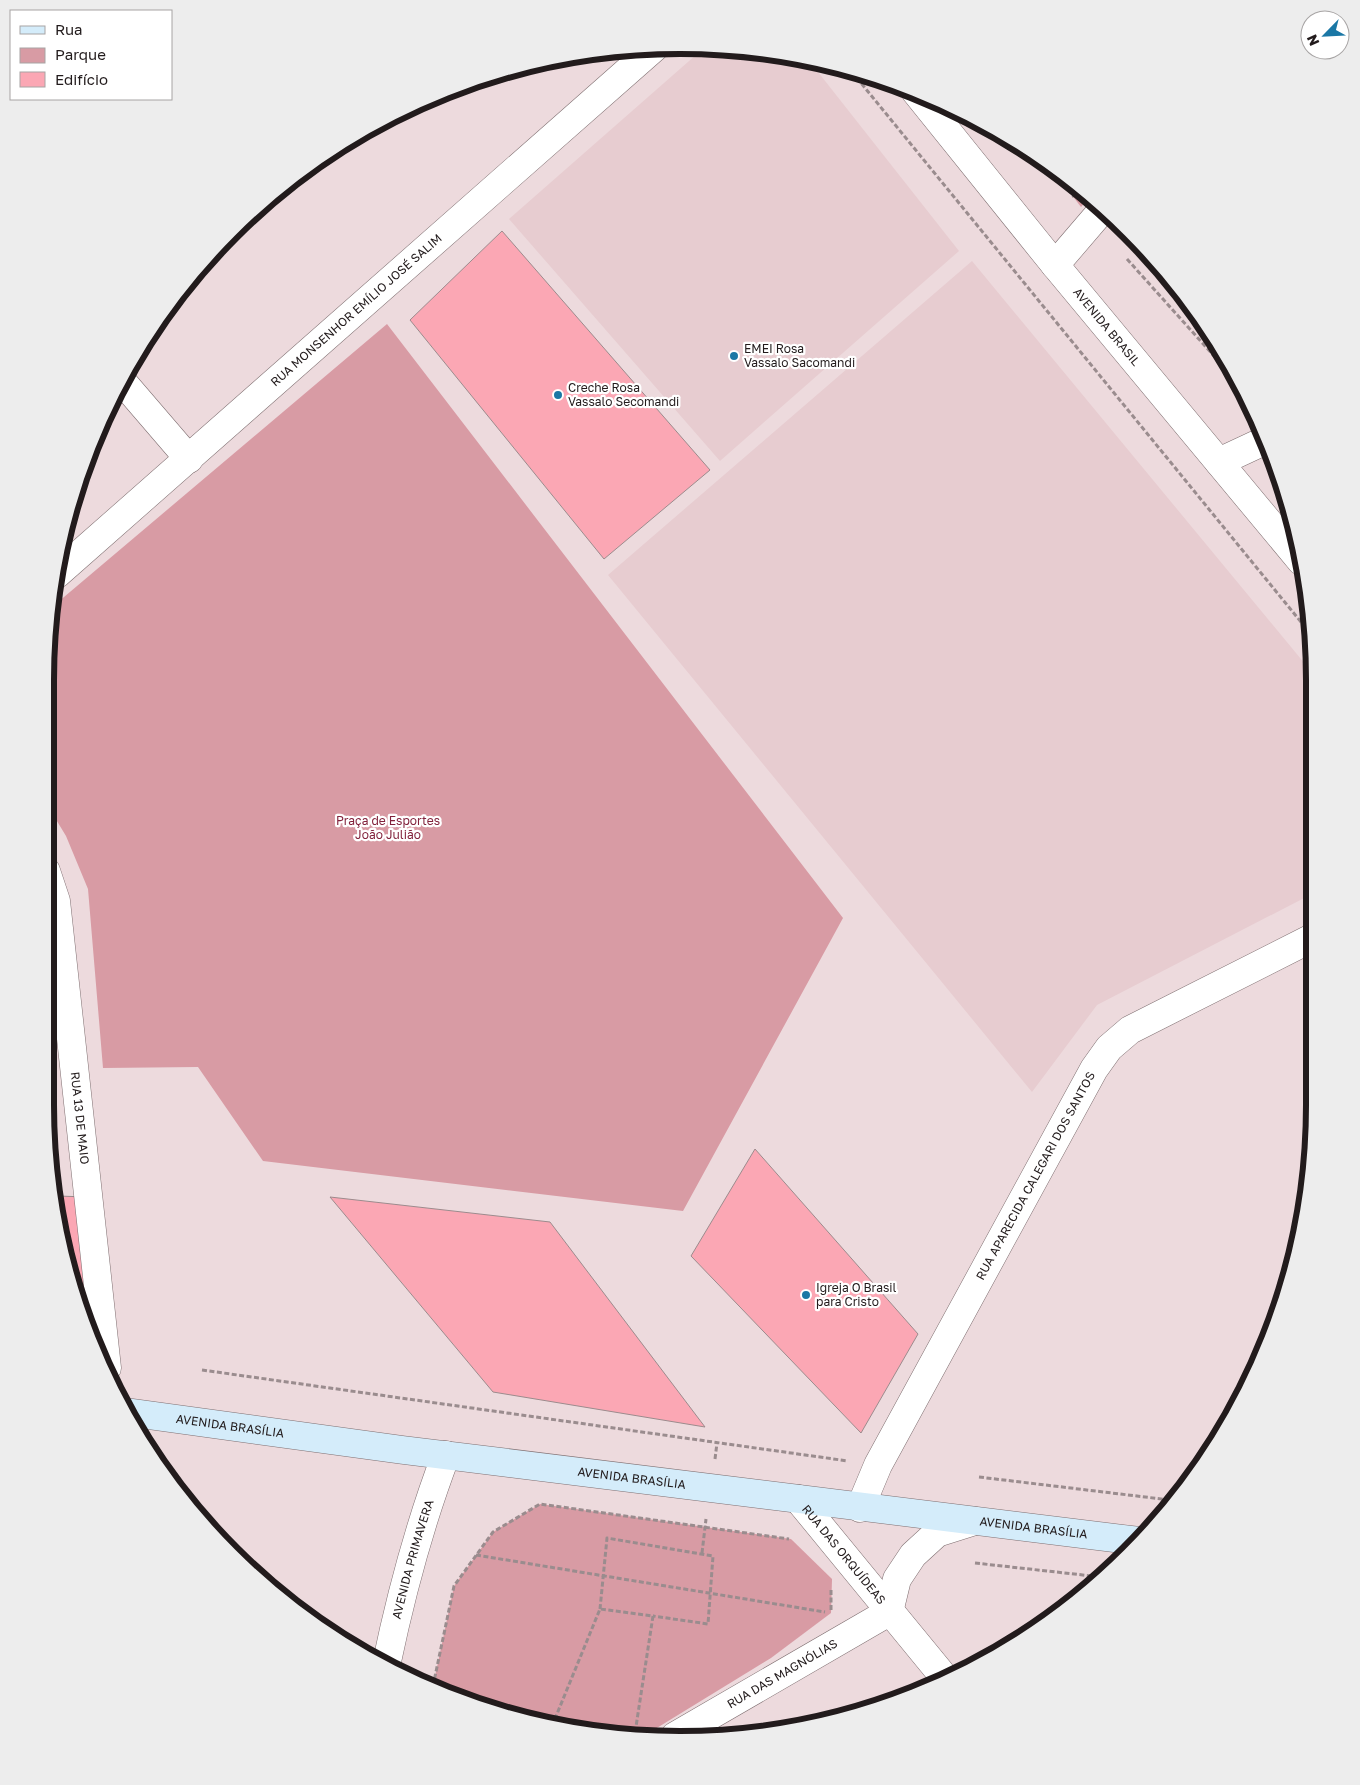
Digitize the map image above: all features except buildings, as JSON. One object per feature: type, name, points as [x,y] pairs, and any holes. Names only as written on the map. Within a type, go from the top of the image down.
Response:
[{"type":"main road","name":"AVENIDA BRASÍLIA","points":[[135,1413],[860,1508],[1131,1540]]},
{"type":"street","name":"RUA MONSENHOR EMÍLIO JOSÉ SALIM","points":[[64,568],[647,55]]},
{"type":"street","name":"AVENIDA BRASIL","points":[[925,103],[1292,551]]},
{"type":"street","points":[[1056,264],[1099,214]]},
{"type":"street","points":[[127,387],[189,459]]},
{"type":"street","points":[[1219,462],[1260,443]]},
{"type":"street","name":"RUA 13 DE MAIO","points":[[54,895],[106,1355]]},
{"type":"street","name":"RUA APARECIDA CALEGARI DOS SANTOS","points":[[860,1508],[878,1465],[1094,1069],[1109,1048],[1130,1030],[1306,941]]},
{"type":"street","name":"AVENIDA PRIMAVERA","points":[[388,1658],[396,1616],[433,1489],[446,1455]]},
{"type":"street","name":"RUA DAS ORQUÍDEAS","points":[[798,1499],[942,1674]]},
{"type":"street","name":"RUA DAS ORQUÍDEAS","points":[[889,1612],[897,1579],[913,1555],[937,1533],[975,1521]]},
{"type":"street","name":"RUA DAS MAGNÓLIAS","points":[[684,1731],[889,1612]]},
{"type":"path","points":[[859,80],[1304,625]]},
{"type":"path","points":[[1069,189],[1076,199]]},
{"type":"path","points":[[1127,259],[1218,361]]},
{"type":"path","points":[[202,1370],[878,1465]]},
{"type":"path","points":[[979,1478],[1166,1500]]},
{"type":"path","points":[[434,1681],[454,1586],[493,1532],[540,1504],[791,1539]]},
{"type":"path","points":[[553,1718],[600,1609],[606,1538],[713,1556],[708,1624],[600,1609]]},
{"type":"path","points":[[476,1555],[830,1613]]},
{"type":"path","points":[[975,1562],[1093,1576]]},
{"type":"path","points":[[830,1613],[831,1587]]},
{"type":"path","points":[[822,1618],[830,1613]]},
{"type":"path","points":[[636,1730],[653,1616]]},
{"type":"shaded area","name":"EMEI Rosa Vassalo Sacomandi","points":[[697,54],[721,55],[762,59],[816,69],[959,251],[720,461],[509,219]]},
{"type":"shaded area","points":[[972,261],[1306,665],[1306,897],[1097,1005],[1032,1092],[608,575]]},
{"type":"green space","points":[[1066,187],[1085,202],[1081,207]]},
{"type":"green space","name":"Praça de Esportes João Julião","points":[[387,324],[843,918],[683,1211],[263,1161],[198,1067],[103,1068],[88,889],[66,836],[54,816],[54,680],[59,602]]},
{"type":"green space","points":[[540,1504],[791,1539],[832,1579],[831,1613],[771,1658],[653,1730],[598,1726],[518,1710],[434,1681],[454,1586],[493,1532]]},
{"type":"place","name":"EMEI Rosa Vassalo Sacomandi","points":[[734,356]]},
{"type":"place","name":"Creche Rosa Vassalo Secomandi","points":[[558,395]]},
{"type":"place","name":"Igreja O Brasil para Cristo","points":[[806,1295]]}]
